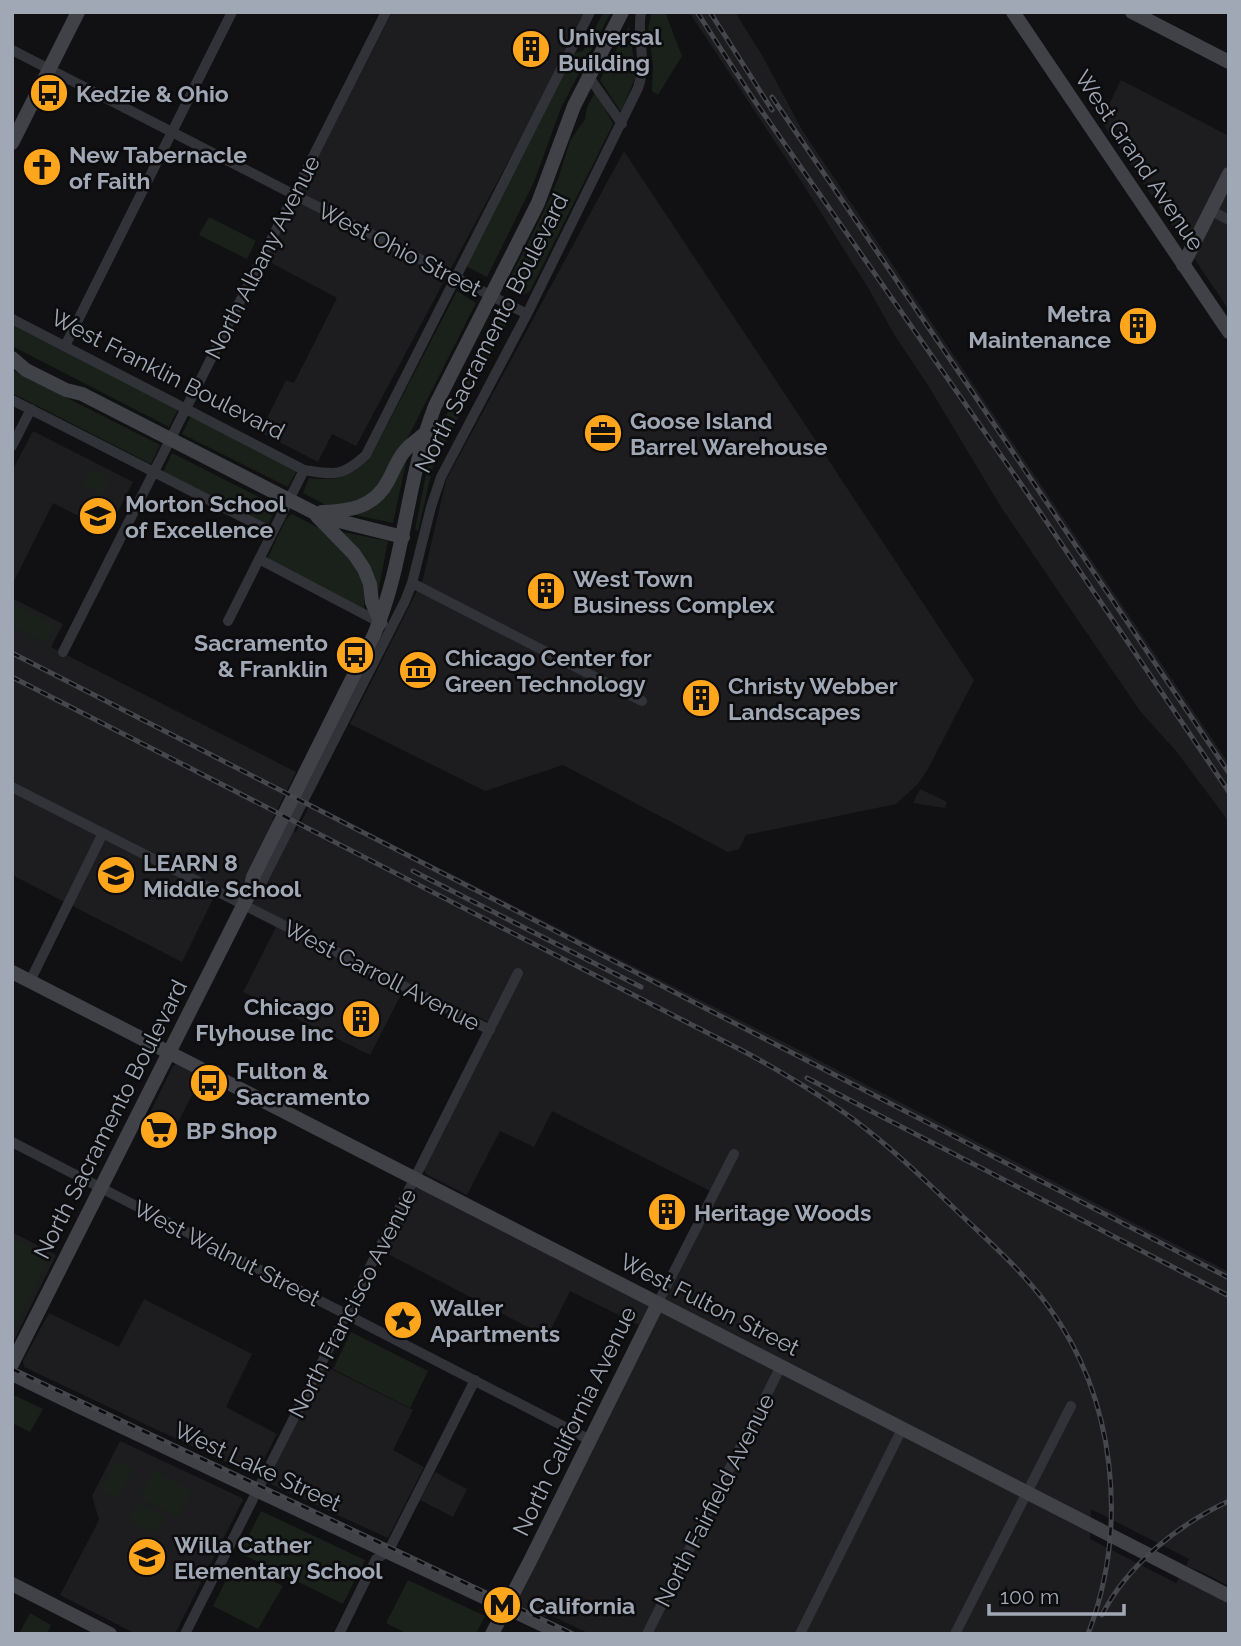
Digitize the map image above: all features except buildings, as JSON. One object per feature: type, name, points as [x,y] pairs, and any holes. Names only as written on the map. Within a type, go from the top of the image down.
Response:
[{"type":"street","points":[[12,143],[78,12]]},
{"type":"street","points":[[65,346],[232,12]]},
{"type":"street","name":"North Albany Avenue","points":[[62,652],[386,12]]},
{"type":"street","points":[[228,621],[304,470],[327,474],[341,473],[354,467],[366,455],[590,12]]},
{"type":"street","name":"North Sacramento Boulevard","points":[[385,625],[424,434],[435,406],[538,203],[574,106],[622,12]]},
{"type":"street","name":"North Sacramento Boulevard","points":[[13,1364],[246,900],[253,877],[364,657],[412,583],[441,477],[527,314],[622,124],[643,75],[639,24],[641,12]]},
{"type":"street","name":"West Grand Avenue","points":[[1013,12],[1229,332]]},
{"type":"street","points":[[1132,12],[1151,17],[1229,62]]},
{"type":"street","name":"West Ohio Street","points":[[12,50],[527,314]]},
{"type":"street","points":[[589,77],[622,124]]},
{"type":"street","points":[[1183,265],[1229,174]]},
{"type":"street","points":[[1210,210],[1229,220]]},
{"type":"street","name":"West Franklin Boulevard","points":[[12,319],[304,470]]},
{"type":"street","points":[[13,359],[30,362],[69,383],[82,394],[313,512],[403,537]]},
{"type":"street","points":[[12,400],[272,533]]},
{"type":"street","points":[[12,446],[31,409]]},
{"type":"street","points":[[313,512],[358,508],[373,500],[386,485],[404,452],[424,434]]},
{"type":"street","points":[[313,512],[354,554],[364,569],[370,584],[372,602],[385,625]]},
{"type":"street","points":[[259,559],[385,625]]},
{"type":"street","points":[[412,583],[642,701]]},
{"type":"street","name":"West Carroll Avenue","points":[[12,787],[246,900],[489,1030]]},
{"type":"street","points":[[30,981],[103,833]]},
{"type":"street","name":"West Fulton Street","points":[[12,972],[1229,1597]]},
{"type":"street","name":"North Francisco Avenue","points":[[185,1634],[519,973]]},
{"type":"street","name":"West Walnut Street","points":[[12,1142],[590,1440]]},
{"type":"street","name":"North California Avenue","points":[[504,1615],[734,1154]]},
{"type":"street","name":"West Lake Street","points":[[13,1364],[29,1382],[379,1552],[448,1580],[454,1592],[504,1615]]},
{"type":"street","name":"North Fairfield Avenue","points":[[647,1634],[781,1366]]},
{"type":"street","points":[[339,1634],[379,1552],[475,1380]]},
{"type":"street","points":[[12,1385],[29,1382]]},
{"type":"street","points":[[955,1634],[1071,1406]]},
{"type":"street","points":[[800,1634],[902,1429]]},
{"type":"street","points":[[12,1584],[110,1634]]},
{"type":"street","points":[[504,1615],[530,1619],[562,1634]]},
{"type":"shaded area","points":[[392,12],[588,12],[356,446],[332,434],[318,462],[260,432],[286,380],[294,383],[337,298],[266,260]]},
{"type":"shaded area","points":[[611,12],[561,108],[534,182],[487,277],[466,266],[574,53],[583,51],[602,15]]},
{"type":"shaded area","points":[[652,12],[665,12],[682,56],[658,95],[652,91],[653,66],[648,28]]},
{"type":"shaded area","points":[[689,12],[735,12],[762,55],[802,130],[1229,764],[1229,822],[1176,751],[1140,711],[1001,507],[801,181]]},
{"type":"shaded area","points":[[629,26],[636,76],[621,112],[600,80]]},
{"type":"shaded area","points":[[1121,80],[1229,136],[1229,310],[1101,121]]},
{"type":"shaded area","points":[[596,91],[613,124],[530,291],[524,295],[509,287],[512,274],[544,211],[570,141],[585,119],[587,107]]},
{"type":"shaded area","points":[[624,151],[974,680],[928,769],[918,784],[896,804],[746,835],[739,849],[728,852],[563,765],[485,791],[350,724],[423,579],[446,480]]},
{"type":"shaded area","points":[[209,217],[256,241],[247,259],[199,235]]},
{"type":"shaded area","points":[[457,291],[476,303],[398,457],[378,489],[364,501],[342,507],[326,505],[303,493],[309,478],[341,477],[369,460]]},
{"type":"shaded area","points":[[494,319],[506,325],[433,466],[418,531],[415,530],[432,444]]},
{"type":"shaded area","points":[[12,324],[178,409],[169,427],[12,346]]},
{"type":"shaded area","points":[[12,370],[160,445],[151,464],[12,393]]},
{"type":"shaded area","points":[[191,416],[297,470],[288,487],[182,434]]},
{"type":"shaded area","name":"Morton School of Excellence","points":[[33,431],[133,482],[108,531],[53,503],[12,585],[12,471]]},
{"type":"shaded area","points":[[172,453],[277,506],[268,525],[163,472]]},
{"type":"shaded area","points":[[408,453],[393,523],[351,514]]},
{"type":"shaded area","points":[[91,467],[110,477],[101,495],[82,486]]},
{"type":"shaded area","points":[[292,514],[334,538],[360,572],[365,588],[364,608],[267,559],[286,519]]},
{"type":"shaded area","points":[[337,531],[388,541],[378,592]]},
{"type":"shaded area","points":[[12,598],[63,624],[51,647],[296,772],[272,820],[296,832],[311,803],[1229,1272],[1229,1586],[1186,1566],[1189,1559],[1091,1509],[1090,1539],[1176,1583],[1180,1577],[1229,1604],[1229,1634],[590,1634],[550,1615],[545,1617],[517,1604],[518,1596],[718,1195],[552,1111],[534,1147],[500,1131],[467,1195],[426,1174],[424,1170],[497,1026],[407,983],[370,1055],[243,992],[279,921],[218,889],[182,962],[12,875]]},
{"type":"shaded area","points":[[12,603],[55,625],[46,643],[12,626]]},
{"type":"shaded area","points":[[920,789],[947,802],[945,808],[913,803]]},
{"type":"shaded area","points":[[177,1064],[201,1077],[166,1146],[140,1133],[173,1066]]},
{"type":"shaded area","points":[[419,1187],[646,1304],[648,1307],[639,1325],[570,1291],[547,1337],[384,1252],[416,1188]]},
{"type":"shaded area","points":[[12,1232],[56,1255],[12,1345]]},
{"type":"shaded area","points":[[12,1238],[50,1257],[12,1332]]},
{"type":"shaded area","points":[[144,1299],[252,1354],[226,1407],[277,1434],[255,1476],[24,1367],[23,1361],[49,1313],[119,1347]]},
{"type":"shaded area","points":[[351,1332],[428,1371],[410,1408],[333,1369]]},
{"type":"shaded area","points":[[325,1366],[413,1410],[393,1450],[424,1467],[388,1538],[268,1481]]},
{"type":"shaded area","points":[[12,1394],[43,1409],[30,1432],[12,1423]]},
{"type":"shaded area","name":"Willa Cather Elementary School","points":[[120,1441],[243,1500],[175,1634],[136,1634],[60,1595],[99,1520],[92,1496]]},
{"type":"shaded area","points":[[117,1460],[133,1469],[118,1498],[101,1489]]},
{"type":"shaded area","points":[[154,1471],[192,1491],[178,1517],[140,1497]]},
{"type":"shaded area","points":[[435,1472],[467,1489],[453,1517],[420,1500]]},
{"type":"shaded area","points":[[137,1503],[166,1518],[157,1531],[142,1528],[129,1519]]},
{"type":"shaded area","points":[[261,1511],[365,1560],[343,1604],[240,1553]]},
{"type":"shaded area","points":[[235,1563],[283,1586],[258,1629],[213,1606]]},
{"type":"shaded area","points":[[408,1580],[485,1616],[476,1634],[408,1634],[386,1623]]},
{"type":"shaded area","points":[[30,1613],[51,1625],[47,1634],[19,1634]]},
{"type":"railway","points":[[697,12],[752,97],[1023,487],[1229,792]]},
{"type":"railway","points":[[710,12],[772,110]]},
{"type":"railway","points":[[772,97],[1229,773]]},
{"type":"railway","points":[[12,653],[1229,1278]]},
{"type":"railway","points":[[12,677],[745,1052],[837,1108],[901,1158],[1004,1256],[1038,1293],[1071,1342],[1089,1381],[1109,1464],[1111,1507],[1109,1551],[1101,1593],[1088,1634]]},
{"type":"railway","points":[[413,871],[641,987]]},
{"type":"railway","points":[[807,1078],[1229,1296]]},
{"type":"railway","points":[[12,1369],[573,1634]]},
{"type":"railway","points":[[1102,1615],[1125,1579],[1156,1548],[1192,1521],[1229,1501]]},
{"type":"place","name":"Universal Building","points":[[531,49]]},
{"type":"place","name":"Kedzie & Ohio","points":[[49,93]]},
{"type":"place","name":"New Tabernacle of Faith","points":[[42,167]]},
{"type":"place","name":"Metra Maintenance","points":[[1138,326]]},
{"type":"place","name":"Goose Island Barrel Warehouse","points":[[603,433]]},
{"type":"place","name":"Morton School of Excellence","points":[[98,516]]},
{"type":"place","name":"West Town Business Complex","points":[[546,591]]},
{"type":"place","name":"Sacramento & Franklin","points":[[355,655]]},
{"type":"place","name":"Chicago Center for Green Technology","points":[[418,670]]},
{"type":"place","name":"Christy Webber Landscapes","points":[[701,698]]},
{"type":"place","name":"LEARN 8 Middle School","points":[[116,875]]},
{"type":"place","name":"Chicago Flyhouse Inc","points":[[361,1019]]},
{"type":"place","name":"Fulton & Sacramento","points":[[209,1083]]},
{"type":"place","name":"BP Shop","points":[[159,1130]]},
{"type":"place","name":"Heritage Woods","points":[[667,1212]]},
{"type":"place","name":"Waller Apartments","points":[[403,1320]]},
{"type":"place","name":"Willa Cather Elementary School","points":[[147,1557]]},
{"type":"place","name":"California","points":[[502,1605]]}]
